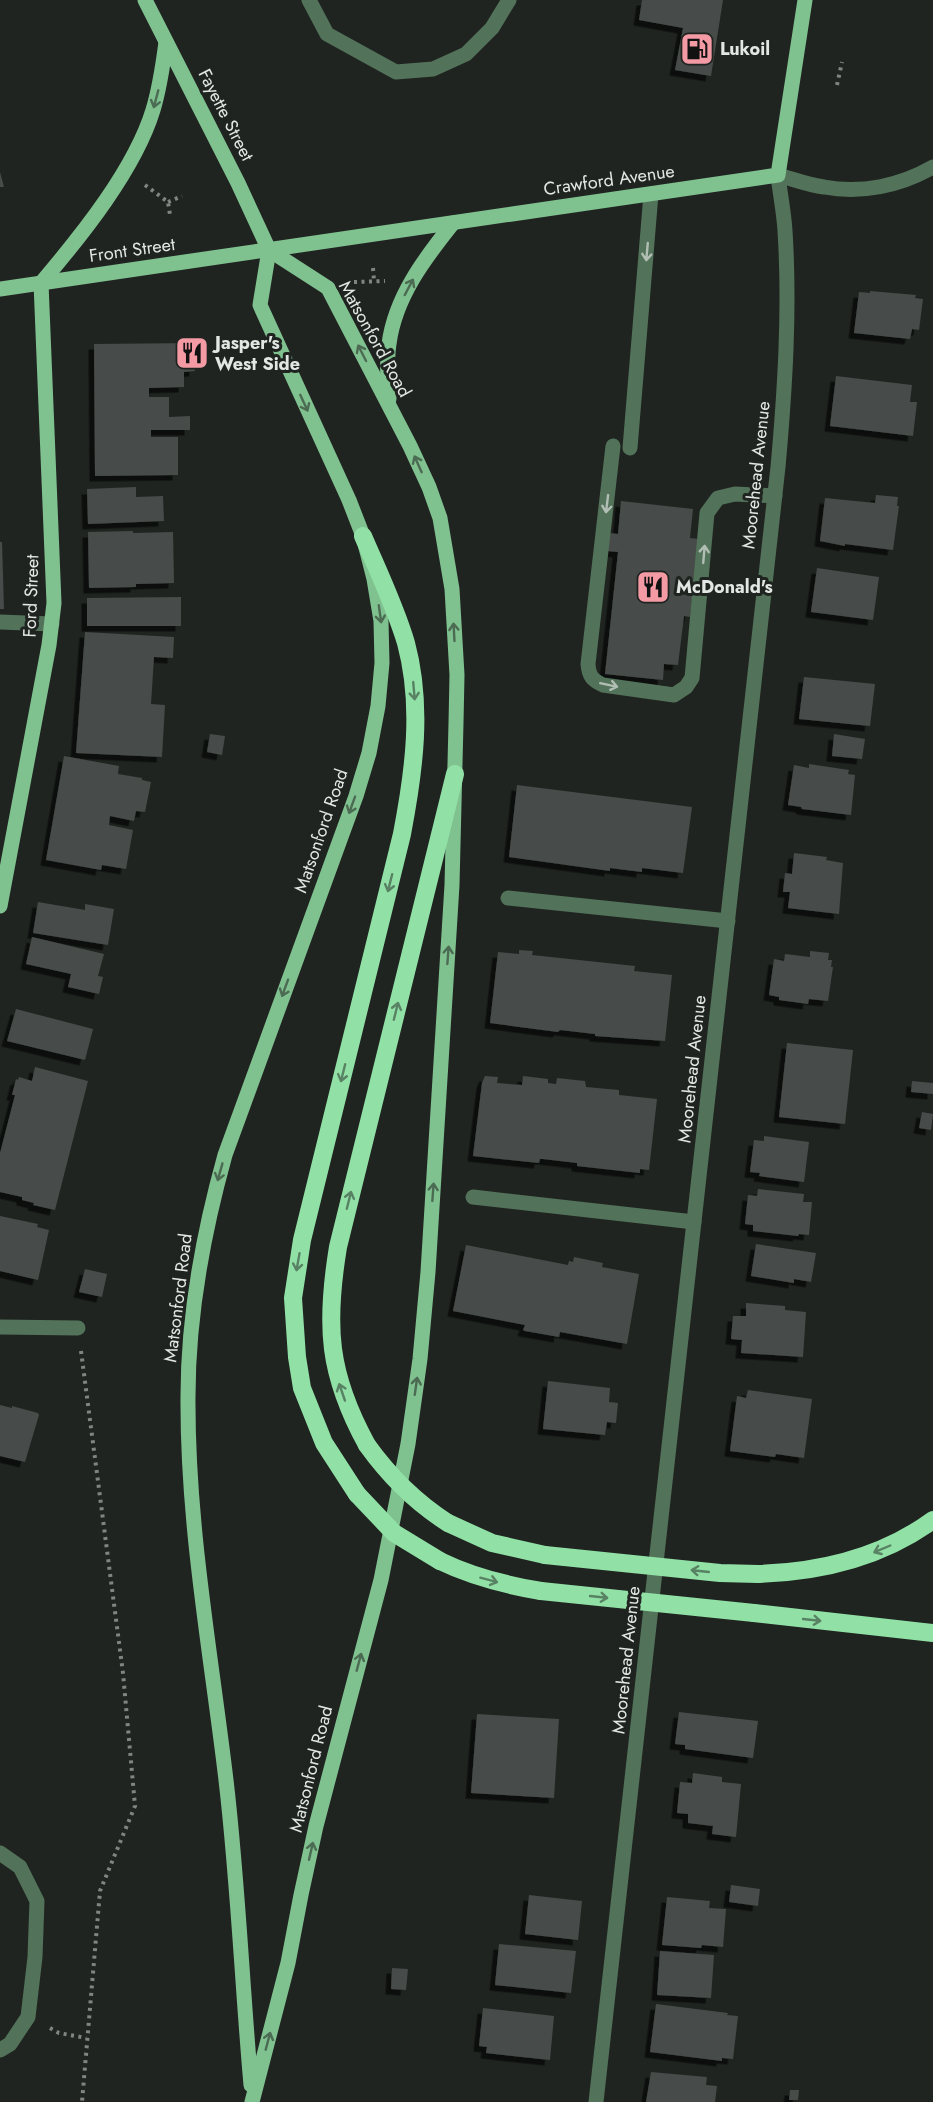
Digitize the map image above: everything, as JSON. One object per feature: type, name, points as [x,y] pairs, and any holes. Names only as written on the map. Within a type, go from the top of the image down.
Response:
[{"type":"highway","points":[[363,536],[406,644],[416,710],[410,792],[402,834],[302,1240],[293,1298],[296,1347],[302,1388],[324,1443],[357,1494],[394,1533],[440,1561],[485,1580],[541,1591],[933,1633]]},
{"type":"highway","points":[[455,774],[333,1274],[330,1325],[338,1379],[354,1421],[367,1445],[402,1488],[424,1508],[448,1523],[492,1543],[545,1555],[720,1573],[758,1574],[813,1570],[856,1560],[885,1549],[914,1534],[933,1520]]},
{"type":"main road","name":"Fayette Street","points":[[145,0],[238,183],[269,250]]},
{"type":"main road","points":[[778,175],[805,0]]},
{"type":"main road","points":[[41,283],[79,237],[133,155],[153,111],[160,86],[166,42]]},
{"type":"main road","name":"Crawford Avenue","points":[[269,250],[778,175]]},
{"type":"main road","points":[[389,405],[388,344],[400,303],[420,266],[453,223]]},
{"type":"main road","name":"Front Street","points":[[0,289],[269,250]]},
{"type":"main road","name":"Matsonford Road","points":[[269,250],[328,288],[429,487],[440,518],[452,589],[457,675],[452,885],[428,1272],[420,1359],[408,1444],[381,1580],[316,1826],[288,1963],[252,2100],[240,1959],[236,1869],[193,1506],[188,1396],[191,1332],[203,1242],[225,1155],[356,795],[378,706],[382,663],[381,621],[374,579],[363,536],[349,500],[260,305],[269,250]]},
{"type":"main road","name":"Ford Street","points":[[0,906],[54,603],[41,283]]},
{"type":"street","points":[[309,0],[327,34],[396,72],[433,69],[466,54],[492,28],[509,0]]},
{"type":"street","points":[[778,175],[825,188],[869,189],[895,184],[918,176],[933,167]]},
{"type":"street","name":"Moorehead Avenue","points":[[596,2102],[775,496],[785,386],[786,290],[785,230],[778,175]]},
{"type":"street","points":[[630,448],[651,194]]},
{"type":"street","points":[[613,446],[588,664],[589,675],[594,681],[603,685],[674,695],[686,687],[692,678],[707,513],[718,498],[735,494],[775,496]]},
{"type":"street","points":[[0,622],[52,624]]},
{"type":"street","points":[[508,898],[728,921]]},
{"type":"street","points":[[473,1197],[694,1222]]},
{"type":"street","points":[[0,1327],[78,1328]]},
{"type":"street","points":[[0,1854],[20,1867],[37,1901],[35,1957],[28,2017],[10,2044],[0,2050]]},
{"type":"path","points":[[837,85],[842,62]]},
{"type":"path","points":[[141,183],[168,202],[170,215]]},
{"type":"path","points":[[168,202],[182,196]]},
{"type":"path","points":[[373,268],[374,281]]},
{"type":"path","points":[[347,283],[386,281]]},
{"type":"path","points":[[78,1328],[123,1673],[135,1806],[100,1891],[82,2102]]},
{"type":"path","points":[[28,2017],[59,2033],[86,2038]]},
{"type":"building","name":"Lukoil","points":[[642,0],[723,0],[711,76],[675,70],[683,28],[639,20]]},
{"type":"building","points":[[0,172],[4,187],[0,187]]},
{"type":"building","points":[[870,291],[916,295],[915,298],[923,299],[919,330],[912,329],[910,339],[854,333],[859,292],[870,293]]},
{"type":"building","points":[[195,343],[195,371],[184,372],[184,387],[149,388],[149,397],[169,397],[169,417],[190,416],[190,430],[151,430],[151,437],[178,437],[178,475],[95,476],[94,344]]},
{"type":"building","points":[[836,376],[912,385],[910,402],[917,402],[913,436],[830,426]]},
{"type":"building","points":[[136,487],[136,497],[163,496],[164,521],[88,524],[87,489]]},
{"type":"building","points":[[876,495],[898,497],[897,506],[899,506],[893,550],[845,544],[845,546],[820,541],[825,498],[875,503]]},
{"type":"building","points":[[621,501],[693,509],[690,538],[699,539],[690,617],[684,616],[678,665],[664,664],[663,680],[605,674],[618,552],[607,551],[609,533],[618,534]]},
{"type":"building","points":[[133,531],[133,533],[173,532],[174,583],[89,588],[88,532]]},
{"type":"building","points":[[0,542],[2,542],[4,609],[0,609]]},
{"type":"building","points":[[817,568],[879,577],[873,620],[811,612]]},
{"type":"building","points":[[181,597],[181,626],[87,626],[87,598]]},
{"type":"building","points":[[85,632],[174,637],[173,658],[154,657],[151,704],[165,705],[162,757],[76,753]]},
{"type":"building","points":[[804,677],[875,684],[870,726],[799,719]]},
{"type":"building","points":[[210,734],[225,736],[222,755],[207,752]]},
{"type":"building","points":[[834,734],[865,739],[862,759],[832,756]]},
{"type":"building","points":[[64,756],[119,766],[118,774],[151,782],[145,812],[136,811],[134,821],[110,816],[109,825],[133,830],[126,869],[102,865],[101,870],[46,860]]},
{"type":"building","points":[[809,764],[849,770],[848,774],[855,775],[851,815],[788,805],[794,765],[809,768]]},
{"type":"building","points":[[517,785],[692,807],[683,873],[642,868],[642,872],[610,868],[610,871],[509,857]]},
{"type":"building","points":[[794,853],[827,857],[826,860],[843,863],[839,914],[788,908],[790,892],[783,892],[785,873],[792,874]]},
{"type":"building","points":[[38,902],[85,910],[85,904],[114,909],[108,945],[33,933]]},
{"type":"building","points":[[32,937],[104,954],[98,976],[103,977],[99,994],[68,987],[71,974],[26,964]]},
{"type":"building","points":[[519,950],[533,951],[532,955],[635,966],[634,971],[672,975],[665,1041],[595,1036],[595,1034],[560,1030],[558,1032],[490,1023],[498,952],[519,954]]},
{"type":"building","points":[[810,951],[829,953],[828,960],[832,960],[828,1001],[809,999],[808,1004],[779,1000],[779,997],[769,995],[774,959],[784,961],[785,954],[810,957]]},
{"type":"building","points":[[16,1009],[93,1029],[85,1060],[7,1041]]},
{"type":"building","points":[[787,1043],[853,1050],[845,1124],[779,1117]]},
{"type":"building","points":[[35,1067],[88,1081],[55,1210],[33,1205],[34,1203],[22,1200],[22,1197],[0,1192],[0,1153],[15,1095],[12,1095],[16,1079],[18,1080],[19,1077],[32,1081]]},
{"type":"building","points":[[485,1076],[498,1077],[497,1083],[522,1085],[523,1076],[548,1079],[548,1083],[556,1084],[557,1078],[585,1081],[586,1087],[619,1090],[619,1095],[657,1099],[649,1170],[640,1169],[640,1173],[577,1166],[577,1163],[543,1159],[540,1159],[539,1163],[473,1156],[482,1083]]},
{"type":"building","points":[[912,1081],[933,1083],[933,1094],[911,1092]]},
{"type":"building","points":[[922,1112],[933,1114],[931,1130],[919,1128]]},
{"type":"building","points":[[764,1136],[809,1142],[804,1182],[759,1176],[760,1173],[750,1172],[754,1140],[764,1141]]},
{"type":"building","points":[[758,1189],[804,1194],[803,1202],[812,1202],[809,1235],[753,1231],[753,1225],[745,1224],[748,1195],[757,1196]]},
{"type":"building","points":[[0,1216],[38,1224],[37,1227],[49,1230],[38,1280],[0,1271]]},
{"type":"building","points":[[756,1244],[816,1253],[811,1282],[794,1279],[794,1283],[751,1276]]},
{"type":"building","points":[[466,1245],[568,1265],[569,1261],[573,1262],[574,1257],[603,1263],[602,1267],[639,1274],[627,1344],[560,1332],[559,1337],[525,1331],[523,1330],[525,1325],[453,1311]]},
{"type":"building","points":[[85,1269],[107,1274],[102,1297],[79,1292]]},
{"type":"building","points":[[746,1303],[785,1306],[785,1310],[806,1312],[803,1357],[741,1353],[742,1340],[731,1339],[733,1316],[746,1316]]},
{"type":"building","points":[[548,1381],[610,1388],[609,1402],[618,1403],[616,1423],[607,1422],[605,1435],[543,1429]]},
{"type":"building","points":[[748,1390],[812,1399],[804,1458],[730,1451],[737,1396],[746,1398]]},
{"type":"building","points":[[0,1405],[12,1408],[12,1406],[39,1415],[25,1462],[0,1456]]},
{"type":"building","points":[[679,1712],[758,1721],[753,1758],[685,1749],[685,1745],[675,1744]]},
{"type":"building","points":[[477,1714],[559,1719],[554,1798],[471,1793]]},
{"type":"building","points":[[693,1773],[722,1777],[722,1782],[741,1784],[736,1837],[712,1834],[713,1826],[688,1823],[688,1814],[677,1813],[680,1782],[692,1783]]},
{"type":"building","points":[[731,1885],[760,1889],[758,1906],[729,1902]]},
{"type":"building","points":[[529,1895],[582,1901],[578,1940],[525,1934]]},
{"type":"building","points":[[667,1897],[710,1901],[709,1908],[726,1909],[723,1947],[662,1945]]},
{"type":"building","points":[[499,1944],[576,1951],[571,1993],[495,1985]]},
{"type":"building","points":[[660,1951],[714,1955],[711,1998],[657,1995]]},
{"type":"building","points":[[392,1968],[408,1969],[406,1990],[391,1989]]},
{"type":"building","points":[[656,2004],[738,2016],[733,2059],[722,2058],[722,2061],[650,2052]]},
{"type":"building","points":[[483,2008],[554,2016],[550,2060],[486,2053],[487,2047],[479,2046]]},
{"type":"building","points":[[651,2072],[707,2077],[706,2085],[717,2086],[715,2102],[646,2102]]},
{"type":"building","points":[[790,2090],[799,2090],[798,2100],[789,2100]]},
{"type":"place","name":"Lukoil","points":[[697,49]]},
{"type":"place","name":"Jasper's West Side","points":[[192,353]]},
{"type":"place","name":"McDonald's","points":[[653,587]]}]
